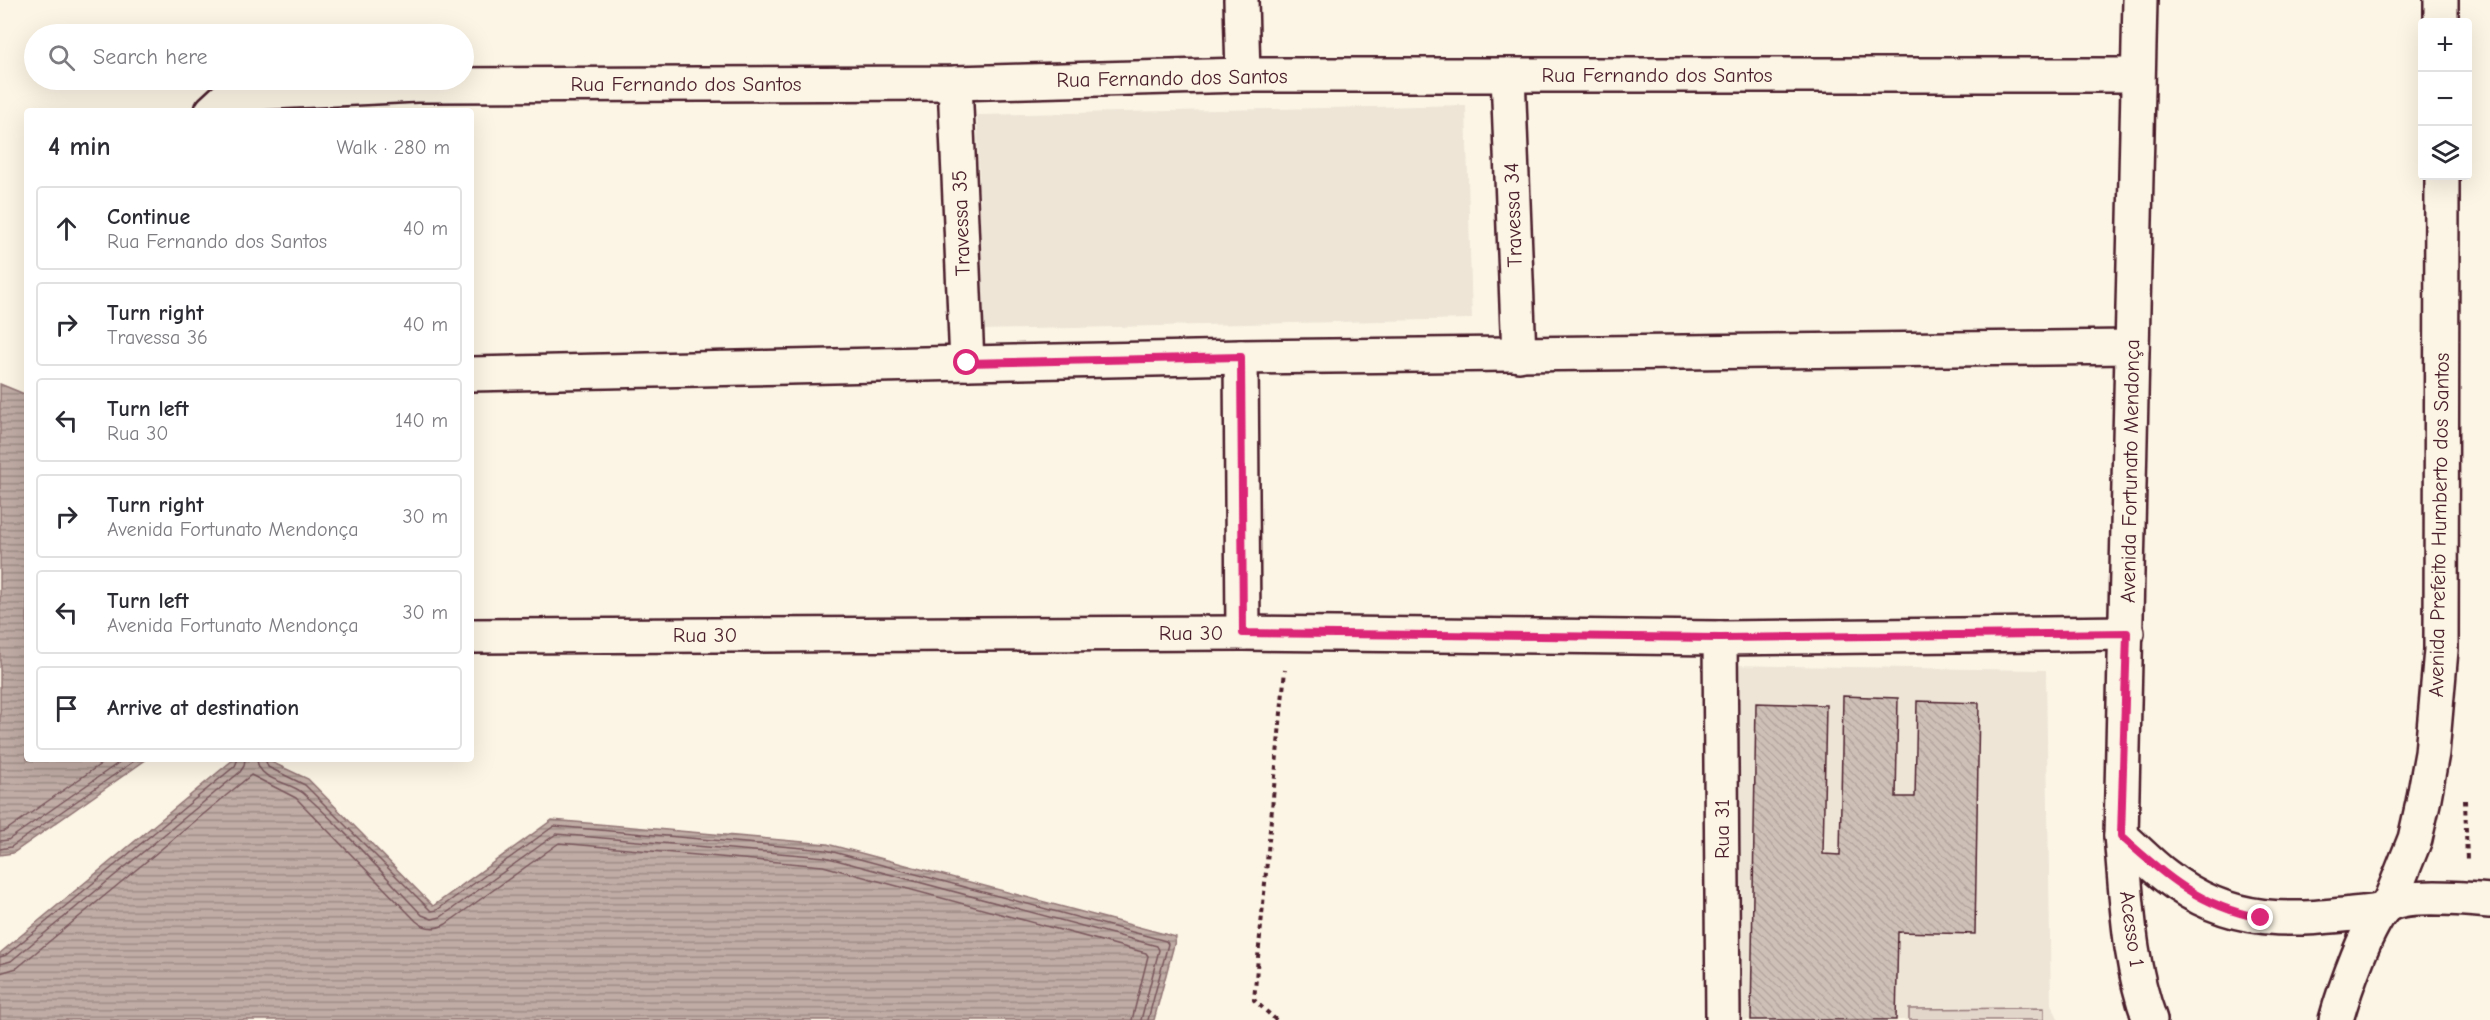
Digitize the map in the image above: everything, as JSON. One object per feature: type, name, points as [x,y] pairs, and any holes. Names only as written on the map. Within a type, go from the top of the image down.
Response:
[{"type":"street","points":[[1241,0],[1243,75]]},
{"type":"street","name":"Avenida Fortunato Mendonça","points":[[2121,836],[2140,0]]},
{"type":"street","points":[[2441,0],[2441,18]]},
{"type":"street","name":"Rua Fernando dos Santos","points":[[474,85],[955,83],[1243,75],[2137,75]]},
{"type":"street","name":"Travessa 34","points":[[1508,75],[1519,355]]},
{"type":"street","name":"Travessa 35","points":[[955,83],[967,363]]},
{"type":"street","name":"Rua Fernando dos Santos","points":[[215,108],[225,99],[236,95],[317,90]]},
{"type":"street","name":"Avenida Prefeito Humberto dos Santos","points":[[2336,1020],[2359,955],[2385,907],[2415,839],[2432,753],[2441,650],[2442,180]]},
{"type":"street","points":[[474,374],[1241,357],[2132,347]]},
{"type":"street","points":[[1241,357],[1243,633]]},
{"type":"street","name":"Rua 30","points":[[474,636],[1289,633],[1720,638],[2127,633]]},
{"type":"street","name":"Rua 31","points":[[1720,638],[1723,1020]]},
{"type":"street","points":[[2121,836],[2166,876],[2190,892],[2219,907],[2239,914],[2295,919],[2427,899],[2490,901]]},
{"type":"street","name":"Acesso 1","points":[[2121,836],[2128,918],[2143,1001],[2150,1020]]},
{"type":"path","points":[[1276,1020],[1254,1000],[1289,633]]},
{"type":"shaded area","points":[[1466,105],[1472,319],[983,330],[977,115]]},
{"type":"shaded area","points":[[1729,665],[2046,670],[2051,1004],[2059,1020],[1732,1020]]},
{"type":"shaded area","points":[[2044,1008],[2044,1020],[1909,1020],[1909,1009]]},
{"type":"water","points":[[0,384],[24,394],[24,762],[143,762],[13,853],[0,855]]},
{"type":"water","points":[[230,762],[271,762],[308,779],[433,906],[552,820],[827,844],[1176,937],[1154,1020],[0,1020],[0,953]]},
{"type":"building","points":[[1843,696],[1898,698],[1896,797],[1915,797],[1917,701],[1979,703],[1975,934],[1898,932],[1896,1020],[1751,1020],[1756,703],[1826,705],[1823,854],[1840,855]]},
{"type":"route","points":[[967,363],[1241,357],[1243,633],[1720,638],[2127,633],[2121,836],[2166,876],[2190,892],[2219,907],[2261,918]]}]
